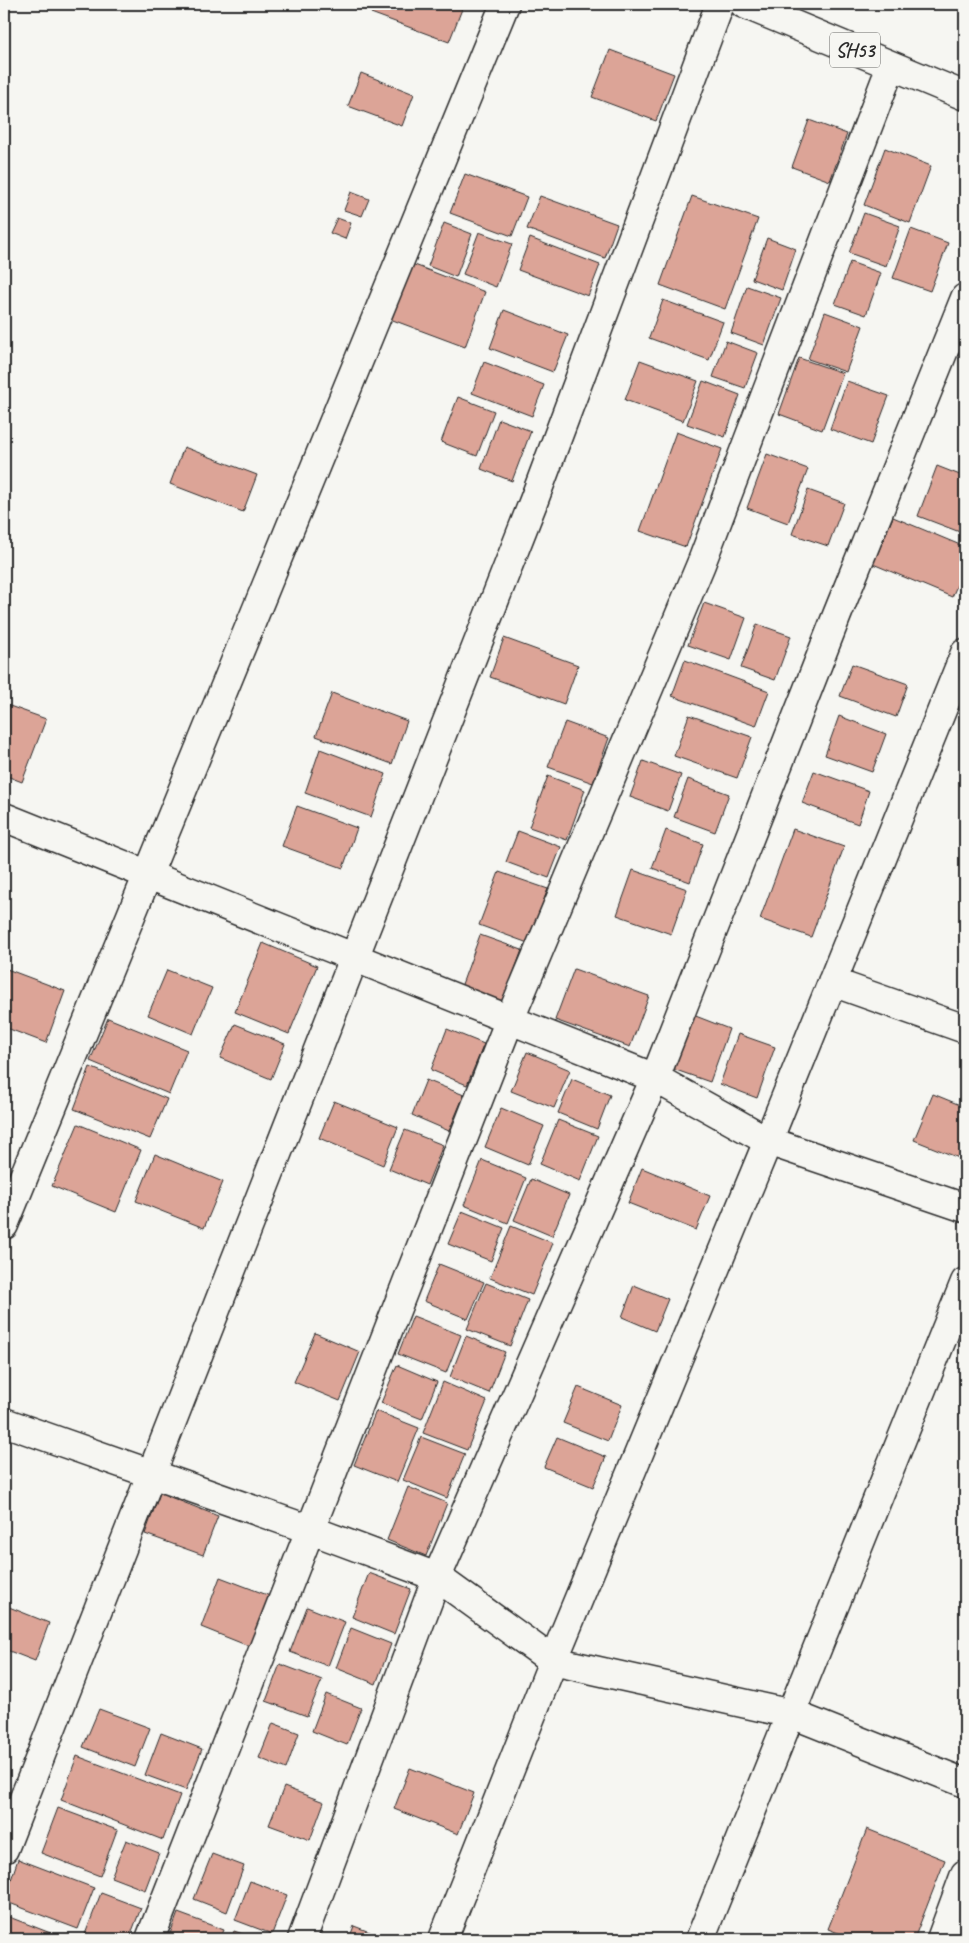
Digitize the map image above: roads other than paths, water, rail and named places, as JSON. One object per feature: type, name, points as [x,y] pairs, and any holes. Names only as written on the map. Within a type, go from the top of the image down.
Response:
[{"type":"street","points":[[4,1225],[505,4]]},
{"type":"street","points":[[4,1849],[534,500],[720,4]]},
{"type":"street","name":"SH53","points":[[744,4],[965,96]]},
{"type":"street","points":[[150,1939],[510,1020],[701,564],[891,66]]},
{"type":"street","points":[[302,1939],[437,1577],[655,1078],[840,606],[965,298]]},
{"type":"street","points":[[443,1939],[553,1662],[768,1141],[965,653]]},
{"type":"street","points":[[4,817],[655,1078],[768,1141],[965,1208]]},
{"type":"street","points":[[832,982],[965,1029]]},
{"type":"street","points":[[700,1939],[965,1282]]},
{"type":"street","points":[[4,1422],[437,1577],[553,1662],[792,1714],[965,1783]]},
{"type":"street","points":[[941,1939],[965,1874]]}]
